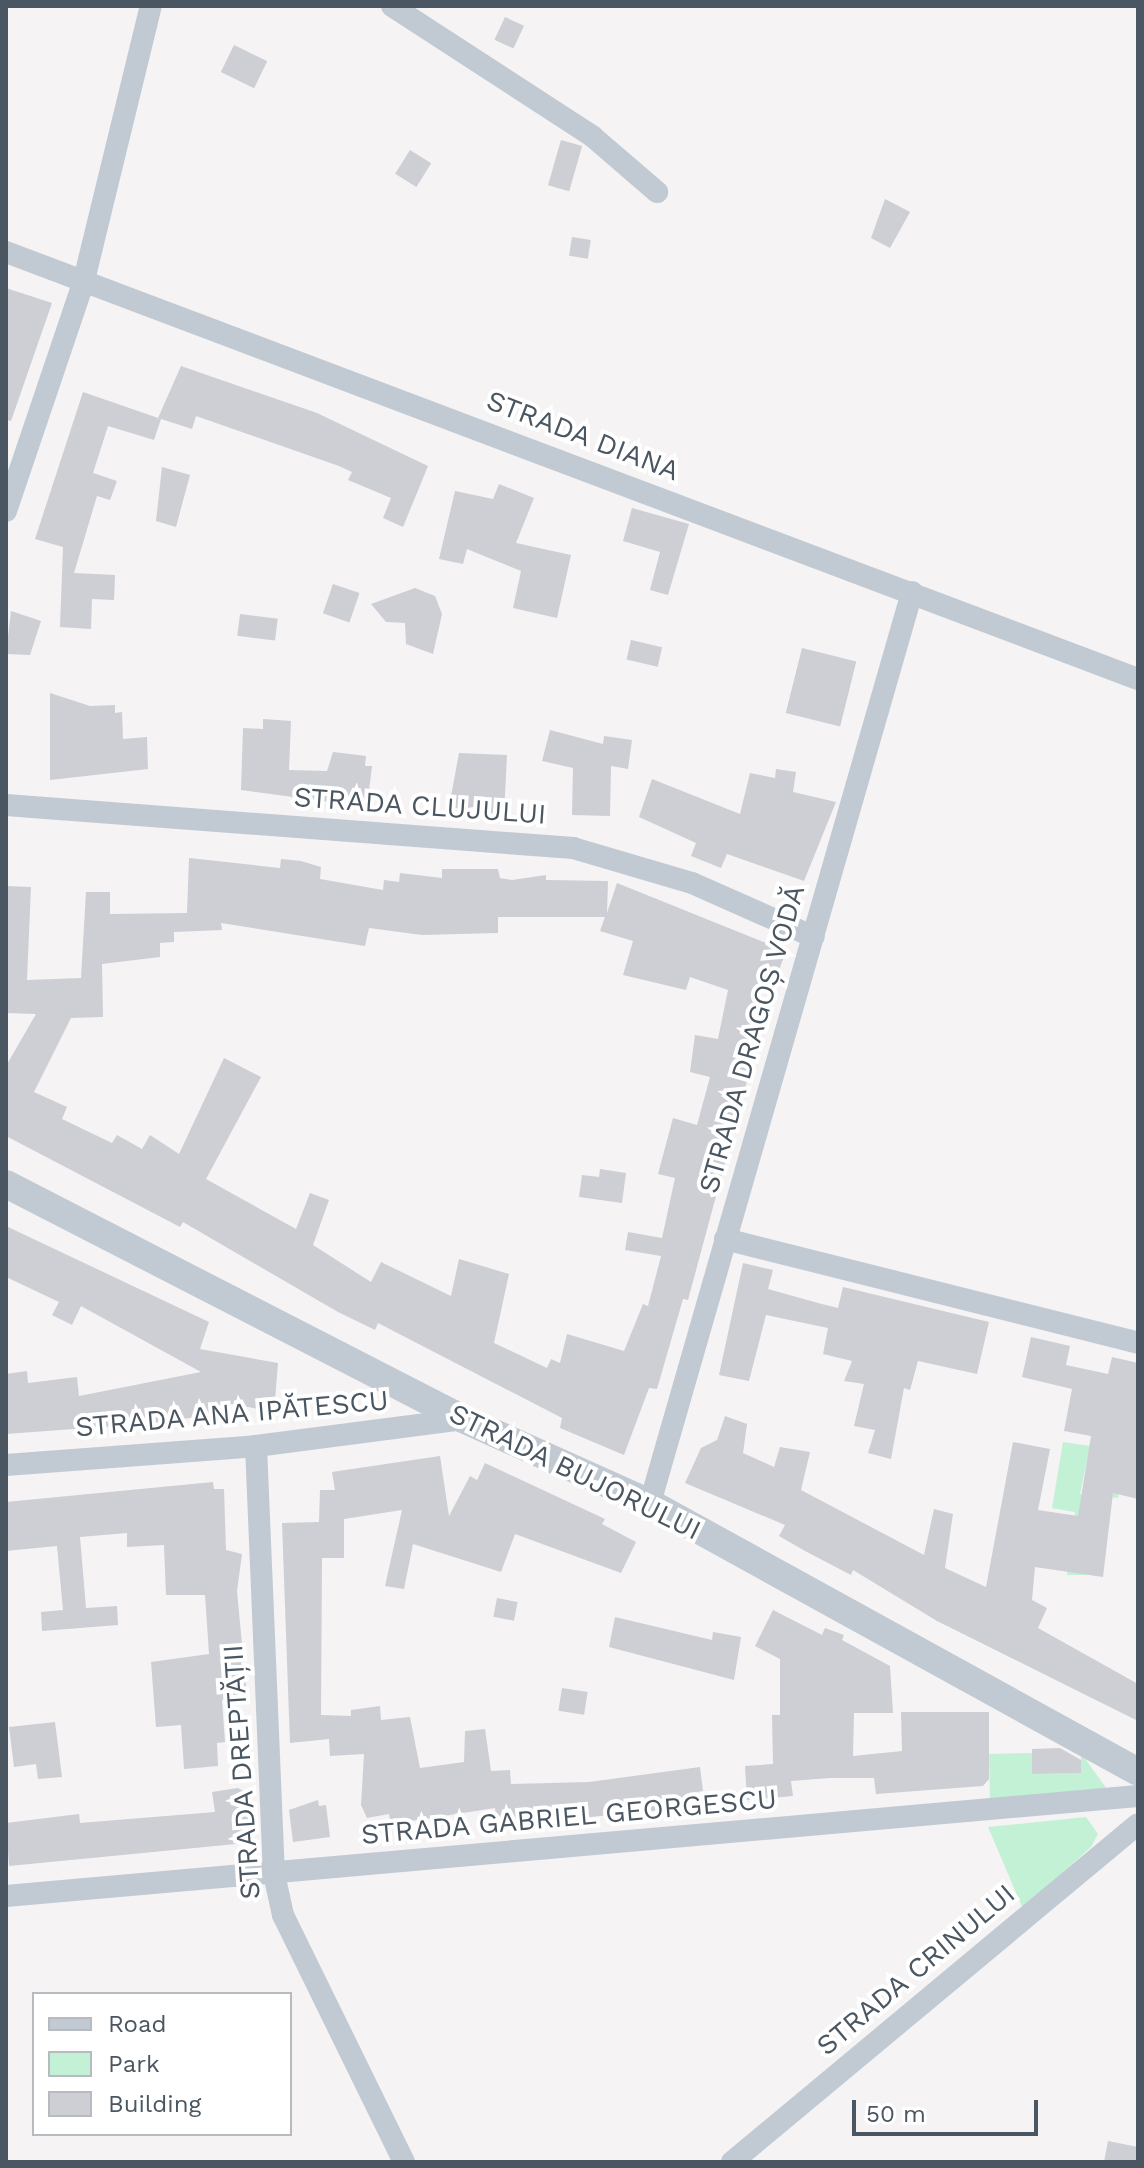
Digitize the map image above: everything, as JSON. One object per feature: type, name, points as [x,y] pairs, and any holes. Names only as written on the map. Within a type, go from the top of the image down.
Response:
[{"type":"street","points":[[6,511],[84,280],[151,6]]},
{"type":"street","points":[[392,6],[592,136],[657,192]]},
{"type":"street","name":"STRADA DIANA","points":[[6,252],[1138,679]]},
{"type":"street","name":"STRADA DRAGOȘ VODĂ","points":[[650,1503],[912,592]]},
{"type":"street","name":"STRADA CLUJULUI","points":[[6,805],[573,848],[692,883],[814,937]]},
{"type":"street","name":"STRADA BUJORULUI","points":[[6,1184],[463,1419],[650,1503],[1138,1772]]},
{"type":"street","points":[[725,1239],[1138,1343]]},
{"type":"street","name":"STRADA ANA IPĂTESCU","points":[[6,1465],[256,1446],[463,1419]]},
{"type":"street","name":"STRADA DREPTĂȚII","points":[[256,1446],[274,1874],[283,1915],[404,2162]]},
{"type":"street","name":"STRADA GABRIEL GEORGESCU","points":[[6,1896],[1138,1796]]},
{"type":"street","name":"STRADA CRINULUI","points":[[732,2162],[1138,1824]]},
{"type":"green space","points":[[1063,1442],[1090,1446],[1080,1494],[1096,1496],[1123,1464],[1118,1498],[1097,1496],[1087,1575],[1067,1575],[1075,1512],[1052,1508]]},
{"type":"green space","points":[[1032,1753],[1033,1774],[1081,1773],[1081,1753],[1107,1789],[990,1800],[989,1754]]},
{"type":"green space","points":[[1086,1817],[1098,1834],[1091,1847],[1023,1909],[988,1827]]},
{"type":"building","points":[[505,17],[524,26],[513,49],[494,40]]},
{"type":"building","points":[[234,45],[267,61],[254,88],[221,72]]},
{"type":"building","points":[[561,140],[582,146],[569,191],[548,185]]},
{"type":"building","points":[[410,150],[431,163],[416,187],[395,174]]},
{"type":"building","points":[[885,199],[910,212],[890,248],[871,238]]},
{"type":"building","points":[[572,237],[591,240],[588,259],[569,256]]},
{"type":"building","points":[[6,288],[52,303],[11,421],[6,420]]},
{"type":"building","points":[[181,366],[317,413],[428,466],[403,527],[383,518],[391,498],[348,480],[352,472],[339,466],[196,416],[192,429],[158,418]]},
{"type":"building","points":[[83,392],[161,419],[154,440],[108,426],[93,473],[117,481],[110,500],[97,496],[74,573],[115,575],[114,600],[92,599],[91,629],[60,627],[63,547],[35,539]]},
{"type":"building","points":[[162,467],[190,475],[176,527],[156,521]]},
{"type":"building","points":[[499,484],[534,498],[516,543],[571,555],[557,618],[513,608],[521,571],[467,549],[463,564],[439,559],[455,491],[493,499]]},
{"type":"building","points":[[632,508],[689,524],[668,595],[650,590],[660,552],[623,541]]},
{"type":"building","points":[[333,584],[359,593],[349,622],[323,613]]},
{"type":"building","points":[[415,588],[435,596],[442,614],[433,654],[406,644],[405,623],[386,622],[371,604]]},
{"type":"building","points":[[11,611],[41,621],[30,655],[6,654]]},
{"type":"building","points":[[240,614],[278,619],[275,640],[237,636]]},
{"type":"building","points":[[631,640],[662,647],[658,667],[627,659]]},
{"type":"building","points":[[802,648],[856,662],[840,727],[786,713]]},
{"type":"building","points":[[50,693],[90,706],[115,705],[115,713],[122,712],[123,739],[147,737],[148,769],[50,780]]},
{"type":"building","points":[[263,719],[291,721],[289,770],[327,771],[333,752],[366,756],[365,766],[372,766],[367,807],[241,790],[243,728],[263,729]]},
{"type":"building","points":[[550,730],[603,744],[604,736],[632,740],[628,769],[611,766],[610,816],[572,815],[573,768],[542,761]]},
{"type":"building","points":[[459,753],[507,755],[504,815],[449,807]]},
{"type":"building","points":[[776,769],[796,772],[793,792],[836,802],[804,881],[727,854],[721,868],[691,856],[696,843],[639,817],[652,779],[740,814],[750,773],[775,778]]},
{"type":"building","points":[[189,858],[280,868],[281,859],[301,861],[321,867],[320,879],[383,890],[384,880],[399,882],[400,873],[442,878],[442,869],[498,869],[500,878],[512,880],[546,875],[546,880],[608,881],[607,913],[617,883],[786,951],[771,992],[758,987],[750,1029],[759,1031],[757,1044],[688,1300],[683,1299],[657,1389],[649,1388],[624,1455],[560,1428],[562,1418],[378,1323],[375,1330],[338,1312],[183,1222],[180,1227],[6,1136],[6,1066],[36,1014],[6,1013],[6,886],[31,887],[27,980],[81,978],[86,892],[110,892],[110,914],[187,913]],"holes":[[[498,917],[605,917],[600,931],[633,941],[623,975],[686,990],[690,977],[728,990],[718,1039],[695,1035],[690,1072],[710,1077],[697,1125],[673,1118],[658,1174],[675,1178],[662,1238],[628,1232],[625,1250],[661,1256],[648,1306],[643,1304],[624,1351],[567,1334],[560,1363],[551,1359],[547,1368],[494,1343],[509,1274],[459,1259],[451,1296],[381,1262],[371,1282],[313,1245],[329,1200],[310,1193],[296,1229],[206,1179],[261,1077],[224,1058],[179,1154],[150,1135],[142,1149],[117,1135],[112,1143],[62,1119],[67,1107],[34,1092],[71,1018],[103,1017],[102,964],[160,957],[160,943],[174,942],[174,932],[222,930],[221,923],[365,946],[369,928],[422,935],[498,933]]]},
{"type":"building","points":[[600,1169],[626,1173],[622,1203],[579,1197],[582,1175],[599,1177]]},
{"type":"building","points":[[6,1226],[209,1322],[200,1349],[278,1363],[274,1412],[232,1404],[209,1407],[210,1415],[155,1423],[6,1434],[6,1374],[27,1371],[28,1383],[77,1377],[79,1396],[201,1372],[81,1306],[72,1325],[52,1315],[59,1302],[6,1277]]},
{"type":"building","points":[[743,1263],[773,1270],[768,1289],[838,1308],[843,1287],[989,1322],[977,1374],[918,1361],[910,1390],[904,1388],[891,1459],[868,1453],[875,1430],[854,1426],[864,1384],[844,1381],[852,1361],[823,1354],[828,1328],[766,1315],[749,1381],[719,1375]]},
{"type":"building","points":[[1031,1337],[1070,1346],[1066,1365],[1108,1374],[1112,1357],[1138,1363],[1138,1499],[1113,1493],[1103,1577],[1035,1567],[1032,1600],[1047,1608],[1038,1628],[1138,1684],[1138,1721],[937,1621],[853,1570],[851,1575],[805,1551],[779,1536],[785,1525],[685,1483],[701,1448],[717,1440],[725,1416],[747,1424],[743,1453],[774,1467],[780,1447],[810,1452],[801,1490],[924,1555],[934,1509],[953,1514],[945,1568],[986,1587],[1013,1442],[1050,1449],[1038,1510],[1078,1516],[1091,1436],[1064,1431],[1072,1389],[1022,1377]]},
{"type":"building","points":[[440,1456],[449,1516],[470,1476],[477,1480],[485,1463],[605,1519],[602,1524],[636,1542],[621,1573],[515,1534],[501,1572],[413,1544],[404,1589],[385,1586],[402,1510],[344,1519],[344,1558],[322,1558],[321,1715],[351,1716],[351,1710],[380,1706],[381,1720],[410,1717],[420,1768],[464,1762],[465,1731],[485,1729],[491,1771],[510,1770],[511,1784],[589,1782],[700,1767],[703,1791],[691,1793],[693,1807],[497,1826],[495,1808],[391,1824],[389,1814],[367,1818],[361,1805],[364,1754],[330,1756],[329,1739],[290,1743],[282,1523],[319,1522],[320,1490],[335,1490],[332,1472]]},
{"type":"building","points":[[213,1482],[214,1489],[224,1489],[226,1550],[242,1554],[237,1591],[247,1697],[222,1700],[225,1742],[217,1743],[218,1766],[184,1769],[181,1725],[156,1727],[151,1662],[209,1654],[205,1595],[166,1595],[164,1545],[127,1547],[127,1533],[80,1537],[86,1608],[117,1606],[118,1625],[42,1631],[41,1612],[63,1610],[57,1546],[6,1551],[6,1502]]},
{"type":"building","points":[[497,1598],[518,1602],[514,1621],[493,1617]]},
{"type":"building","points":[[773,1610],[822,1635],[825,1628],[844,1635],[842,1640],[890,1666],[893,1713],[854,1713],[853,1756],[902,1751],[901,1712],[989,1712],[989,1779],[983,1786],[876,1794],[874,1778],[791,1781],[793,1796],[747,1800],[745,1766],[773,1764],[772,1715],[780,1715],[780,1659],[755,1646]]},
{"type":"building","points":[[615,1617],[712,1640],[713,1632],[741,1637],[734,1680],[609,1647]]},
{"type":"building","points":[[562,1688],[588,1692],[584,1715],[558,1711]]},
{"type":"building","points":[[55,1722],[62,1777],[38,1779],[36,1764],[14,1767],[9,1727]]},
{"type":"building","points":[[1060,1748],[1081,1760],[1081,1773],[1032,1774],[1032,1749]]},
{"type":"building","points":[[238,1788],[250,1795],[246,1843],[9,1866],[6,1823],[79,1814],[80,1823],[215,1812],[212,1792]]},
{"type":"building","points":[[318,1800],[319,1806],[326,1805],[330,1837],[293,1842],[289,1810]]},
{"type":"building","points":[[1108,2141],[1138,2147],[1138,2162],[1104,2162]]}]
